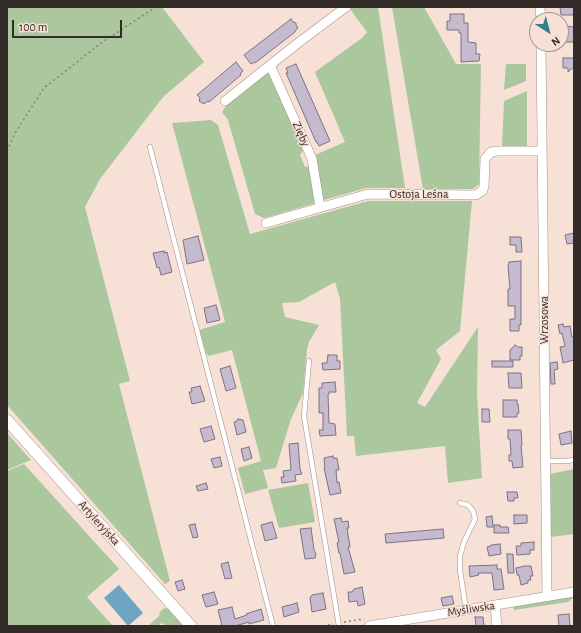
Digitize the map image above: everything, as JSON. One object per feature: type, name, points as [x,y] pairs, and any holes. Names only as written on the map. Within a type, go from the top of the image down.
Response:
[{"type":"street","points":[[225,101],[346,7]]},
{"type":"street","name":"Wrzosowa","points":[[541,52],[547,596]]},
{"type":"street","name":"Zięby","points":[[270,65],[312,158],[320,207]]},
{"type":"street","name":"Ostoja Leśna","points":[[266,223],[368,194],[476,195],[482,191],[484,187],[485,159],[491,152],[542,151]]},
{"type":"street","name":"Artyleryjska","points":[[7,420],[191,626]]},
{"type":"street","name":"Myśliwska","points":[[369,626],[574,592]]},
{"type":"street","points":[[495,605],[497,626]]},
{"type":"lane","points":[[150,147],[273,626]]},
{"type":"lane","points":[[309,361],[304,416],[339,626]]},
{"type":"lane","points":[[545,461],[574,460]]},
{"type":"lane","points":[[460,503],[468,504],[473,511],[475,519],[464,542],[460,556],[460,570],[466,610]]},
{"type":"path","points":[[7,151],[15,133],[44,88],[101,43],[156,7]]},
{"type":"green space","points":[[7,7],[162,7],[204,62],[163,97],[100,179],[85,207],[130,381],[119,384],[170,581],[165,584],[7,405]]},
{"type":"green space","points":[[352,7],[378,7],[405,188],[366,188],[324,200],[321,195],[315,155],[345,142],[315,72],[362,38],[367,32],[350,9]]},
{"type":"green space","points":[[392,7],[424,7],[456,64],[481,64],[479,184],[473,189],[423,189]]},
{"type":"green space","points":[[506,64],[526,64],[526,81],[504,90]]},
{"type":"green space","points":[[265,73],[272,75],[304,149],[300,155],[305,167],[309,166],[315,203],[264,218],[255,214],[228,120],[222,112],[227,104]]},
{"type":"green space","points":[[527,91],[527,146],[502,146],[504,101]]},
{"type":"green space","points":[[211,120],[218,125],[250,234],[368,201],[472,201],[460,331],[436,350],[441,359],[417,403],[425,407],[478,327],[477,395],[482,478],[448,483],[445,446],[356,456],[354,436],[347,436],[340,299],[335,282],[299,302],[282,303],[285,317],[319,325],[309,342],[303,393],[291,419],[276,468],[263,470],[268,488],[245,494],[238,468],[261,461],[232,350],[209,356],[206,353],[199,330],[225,322],[172,123]]},
{"type":"green space","points":[[7,433],[31,460],[7,470]]},
{"type":"green space","points":[[24,464],[119,569],[87,597],[113,626],[7,626],[7,471]]},
{"type":"green space","points":[[574,469],[574,534],[550,537],[550,474]]},
{"type":"green space","points":[[308,483],[315,522],[279,528],[268,490]]},
{"type":"green space","points":[[570,596],[573,598],[568,602],[514,610],[513,605]]},
{"type":"green space","points":[[164,608],[169,609],[186,626],[167,626],[162,623],[157,626],[148,626],[160,615],[159,613]]},
{"type":"water","points":[[119,585],[143,613],[128,626],[104,598]]},
{"type":"building","points":[[560,7],[574,7],[574,15],[569,15],[569,12],[561,12]]},
{"type":"building","points":[[450,14],[464,14],[464,23],[468,23],[468,42],[476,43],[476,54],[480,54],[479,61],[461,62],[461,33],[459,33],[459,30],[447,30],[447,21],[450,21]]},
{"type":"building","points":[[291,19],[296,23],[298,28],[295,32],[255,63],[251,64],[244,55]]},
{"type":"building","points":[[569,26],[574,27],[574,42],[569,42]]},
{"type":"building","points":[[563,58],[574,58],[574,67],[568,72],[568,68],[563,68]]},
{"type":"building","points":[[236,62],[243,71],[240,74],[241,75],[209,102],[208,101],[204,104],[199,101],[200,98],[197,95]]},
{"type":"building","points":[[296,64],[330,141],[319,146],[286,73],[288,73],[286,68]]},
{"type":"building","points":[[574,233],[574,243],[567,244],[565,235]]},
{"type":"building","points":[[198,236],[204,260],[187,264],[183,240]]},
{"type":"building","points":[[510,237],[521,237],[522,252],[516,252],[516,245],[510,245]]},
{"type":"building","points":[[164,251],[164,253],[167,252],[172,272],[161,275],[159,267],[157,268],[153,253]]},
{"type":"building","points":[[521,261],[521,325],[519,325],[519,331],[510,331],[510,319],[515,319],[515,306],[508,306],[508,289],[510,289],[508,266],[509,262]]},
{"type":"building","points":[[216,305],[220,320],[207,323],[204,308]]},
{"type":"building","points":[[563,324],[564,327],[570,326],[572,337],[574,337],[574,360],[563,363],[560,347],[565,346],[562,333],[560,334],[558,325]]},
{"type":"building","points":[[515,345],[522,347],[522,356],[520,356],[520,360],[510,360],[510,350]]},
{"type":"building","points":[[328,355],[337,355],[337,361],[340,361],[340,369],[323,370],[322,363],[327,363]]},
{"type":"building","points":[[492,361],[513,361],[513,367],[492,367]]},
{"type":"building","points":[[557,362],[558,369],[554,370],[555,384],[551,384],[550,363]]},
{"type":"building","points":[[230,366],[236,388],[226,391],[220,369]]},
{"type":"building","points":[[508,373],[521,373],[522,388],[509,388]]},
{"type":"building","points":[[335,382],[336,392],[329,392],[328,394],[329,423],[335,424],[336,435],[320,436],[319,430],[323,430],[323,413],[319,413],[319,388],[322,388],[322,383]]},
{"type":"building","points":[[200,386],[205,401],[192,404],[189,392],[192,392],[191,388]]},
{"type":"building","points":[[503,400],[517,400],[519,413],[517,413],[517,417],[503,417]]},
{"type":"building","points":[[482,409],[489,409],[490,422],[482,422]]},
{"type":"building","points":[[238,419],[243,420],[246,432],[237,435],[234,422]]},
{"type":"building","points":[[211,426],[215,439],[204,442],[200,429]]},
{"type":"building","points":[[508,430],[521,430],[523,467],[513,468],[512,461],[509,461],[509,455],[511,455]]},
{"type":"building","points":[[571,431],[572,443],[561,445],[559,434]]},
{"type":"building","points":[[298,443],[300,469],[302,474],[295,475],[296,481],[282,483],[281,477],[284,477],[283,471],[291,470],[289,444]]},
{"type":"building","points":[[249,447],[252,458],[244,461],[241,449]]},
{"type":"building","points":[[333,456],[333,458],[337,458],[339,470],[336,470],[337,483],[339,482],[341,493],[330,495],[324,468],[324,458]]},
{"type":"building","points":[[220,457],[222,466],[214,468],[211,459]]},
{"type":"building","points":[[206,483],[208,489],[198,491],[196,486]]},
{"type":"building","points":[[507,492],[517,492],[518,498],[514,498],[514,501],[508,501]]},
{"type":"building","points":[[514,515],[527,515],[527,523],[514,524]]},
{"type":"building","points":[[492,516],[493,527],[487,527],[486,517]]},
{"type":"building","points":[[341,518],[342,522],[348,521],[349,528],[347,528],[350,547],[348,547],[355,572],[344,574],[337,543],[339,542],[334,519]]},
{"type":"building","points":[[272,522],[277,538],[265,541],[261,525]]},
{"type":"building","points":[[195,524],[198,537],[193,538],[189,525]]},
{"type":"building","points":[[494,525],[508,527],[509,533],[494,533]]},
{"type":"building","points":[[311,528],[314,550],[316,554],[315,558],[305,559],[300,529]]},
{"type":"building","points":[[443,529],[444,538],[386,543],[385,534]]},
{"type":"building","points":[[534,542],[534,550],[530,550],[530,554],[517,555],[516,546],[521,546],[521,543]]},
{"type":"building","points":[[500,544],[501,554],[489,556],[487,547]]},
{"type":"building","points":[[507,554],[513,554],[514,573],[508,573]]},
{"type":"building","points":[[228,562],[232,578],[225,579],[221,564]]},
{"type":"building","points":[[497,565],[497,569],[501,569],[504,589],[494,590],[492,573],[478,573],[479,575],[470,577],[469,566]]},
{"type":"building","points":[[531,566],[533,576],[530,576],[531,580],[528,580],[528,583],[521,585],[516,568]]},
{"type":"building","points":[[182,580],[185,589],[178,591],[175,582]]},
{"type":"building","points":[[362,587],[365,604],[358,606],[357,601],[349,602],[348,592],[352,592],[354,589]]},
{"type":"building","points":[[214,592],[218,604],[206,607],[202,595]]},
{"type":"building","points":[[323,593],[326,609],[312,612],[310,598],[312,595]]},
{"type":"building","points":[[452,596],[454,604],[443,606],[441,598]]},
{"type":"building","points":[[297,603],[299,612],[284,617],[282,607]]},
{"type":"building","points":[[232,607],[235,619],[261,609],[264,620],[235,626],[222,626],[218,610]]},
{"type":"building","points":[[569,614],[570,626],[559,626],[558,615]]},
{"type":"building","points":[[475,617],[483,617],[484,626],[476,626]]}]
